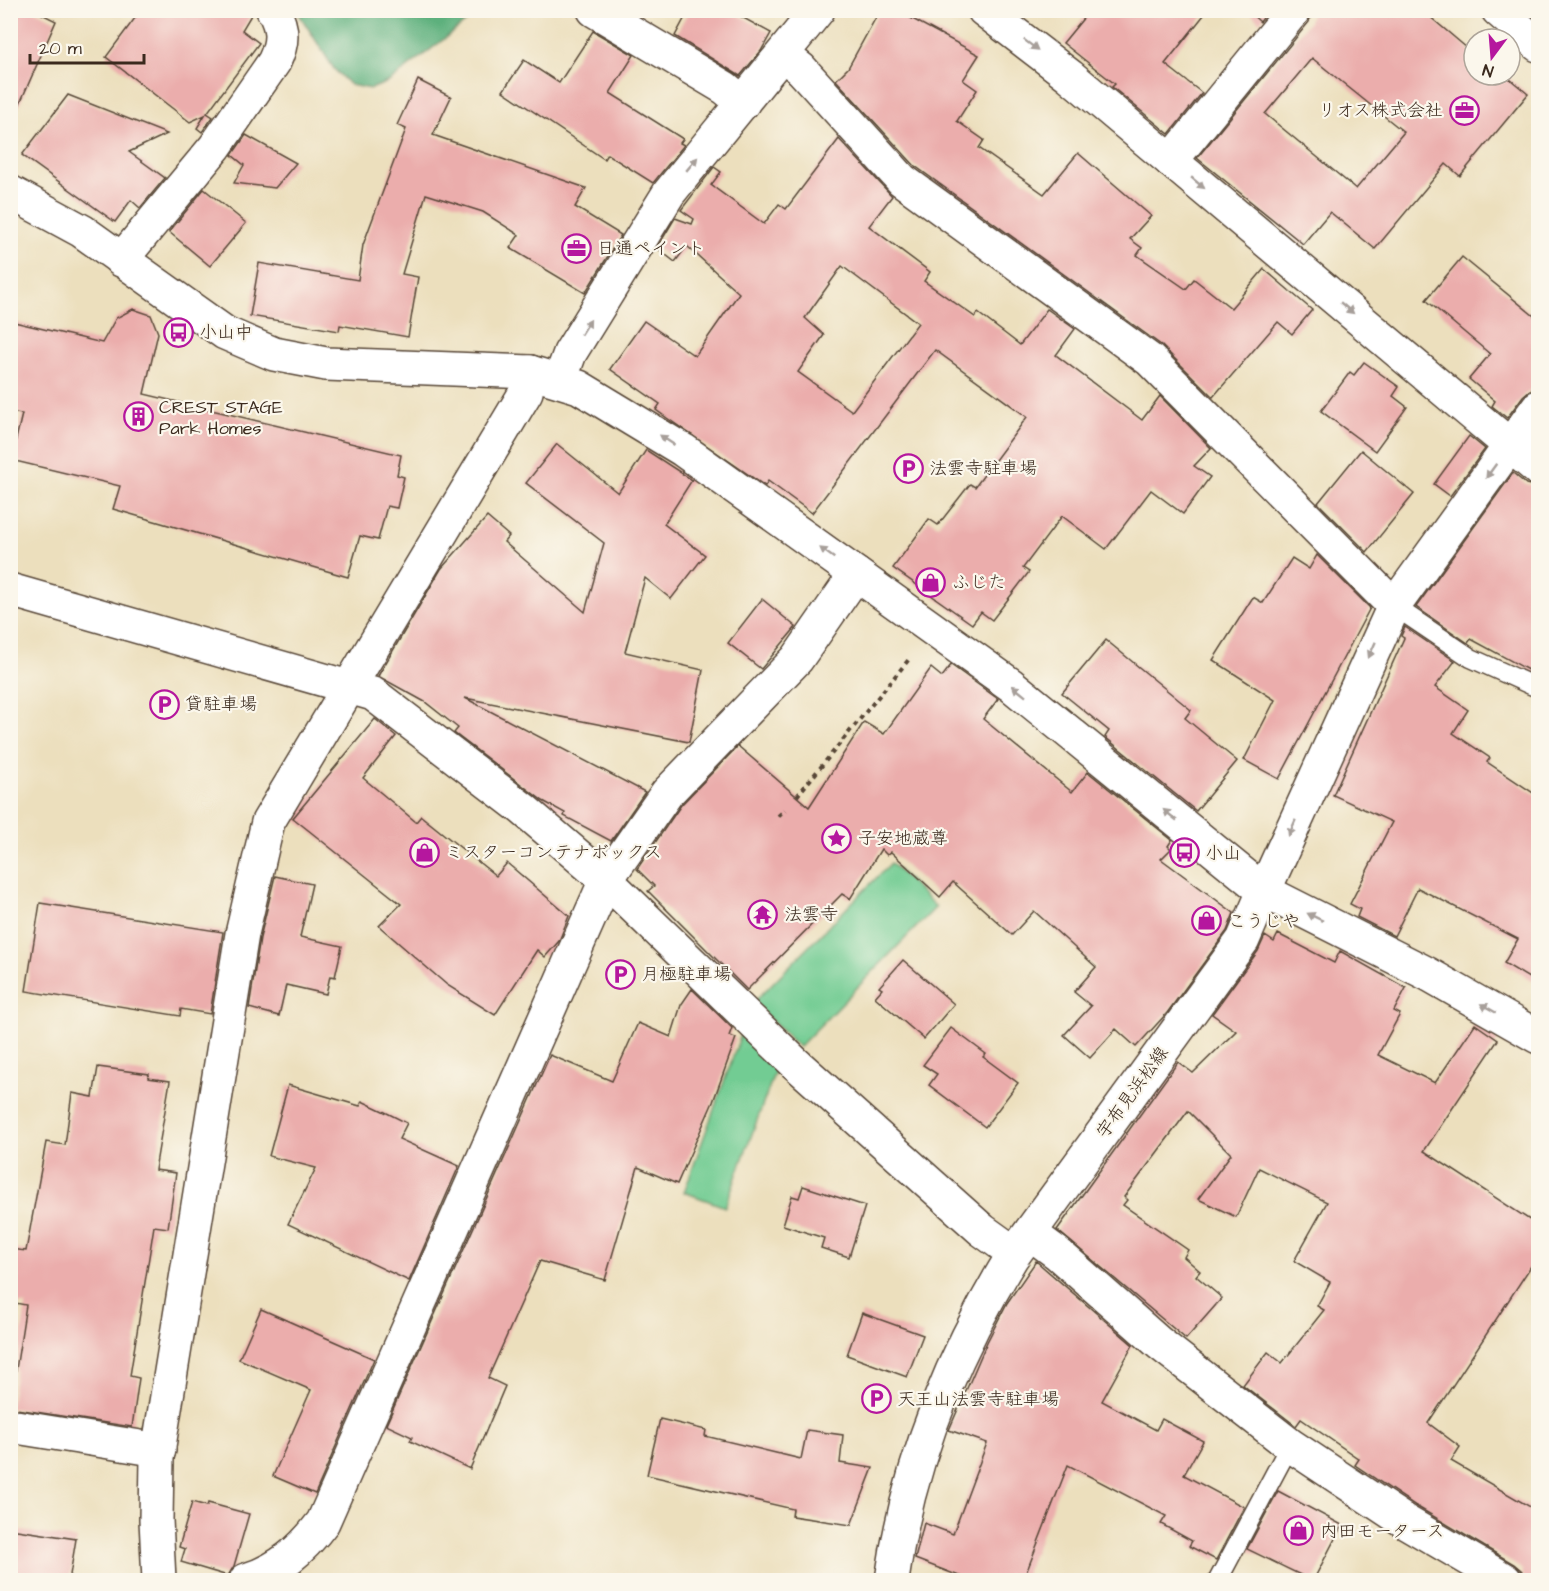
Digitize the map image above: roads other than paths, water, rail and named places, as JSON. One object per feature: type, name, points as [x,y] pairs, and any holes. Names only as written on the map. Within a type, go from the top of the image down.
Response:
[{"type":"street","points":[[121,260],[215,147],[274,62],[281,46],[282,30],[273,10]]},
{"type":"street","points":[[594,10],[725,88],[743,103]]},
{"type":"street","points":[[159,1581],[156,1520],[159,1450],[242,934],[268,822],[526,392],[570,353],[669,193],[818,10]]},
{"type":"street","points":[[984,10],[1070,76],[1539,469]]},
{"type":"street","points":[[1171,160],[1294,10]]},
{"type":"street","points":[[1498,10],[1539,45]]},
{"type":"street","points":[[783,55],[801,69],[902,180],[1150,360],[1394,606]]},
{"type":"street","points":[[10,192],[82,231],[225,333],[274,354],[326,364],[545,376],[602,399],[643,424],[1011,685],[1264,891],[1428,974],[1539,1037]]},
{"type":"street","name":"宇布見浜松線","points":[[892,1581],[910,1488],[928,1428],[960,1349],[1022,1243],[1244,940],[1264,891],[1394,606],[1539,407]]},
{"type":"street","points":[[264,1577],[306,1545],[323,1522],[606,880],[667,794],[797,659],[856,574]]},
{"type":"street","points":[[10,590],[374,694],[523,808],[606,880],[795,1063],[982,1230],[1057,1253],[1159,1343],[1290,1445],[1406,1522],[1505,1581]]},
{"type":"street","points":[[10,1426],[159,1450]]},
{"type":"lane","points":[[1394,606],[1471,658],[1533,686]]},
{"type":"lane","points":[[1218,1581],[1290,1445]]},
{"type":"place","name":"リオス株式会社","points":[[1464,110]]},
{"type":"place","name":"日通ペイント","points":[[576,248]]},
{"type":"place","name":"小山中","points":[[178,332]]},
{"type":"place","name":"CREST STAGE Park Homes","points":[[138,417]]},
{"type":"place","name":"法雲寺駐車場","points":[[908,468]]},
{"type":"place","name":"ふじた","points":[[931,582]]},
{"type":"place","name":"貸駐車場","points":[[164,704]]},
{"type":"place","name":"子安地蔵尊","points":[[837,838]]},
{"type":"place","name":"ミスターコンテナボックス","points":[[424,852]]},
{"type":"place","name":"小山","points":[[1184,853]]},
{"type":"place","name":"法雲寺","points":[[763,914]]},
{"type":"place","name":"こうじや","points":[[1207,921]]},
{"type":"place","name":"月極駐車場","points":[[620,974]]},
{"type":"place","name":"天王山法雲寺駐車場","points":[[876,1399]]},
{"type":"place","name":"内田モータース","points":[[1299,1531]]}]
